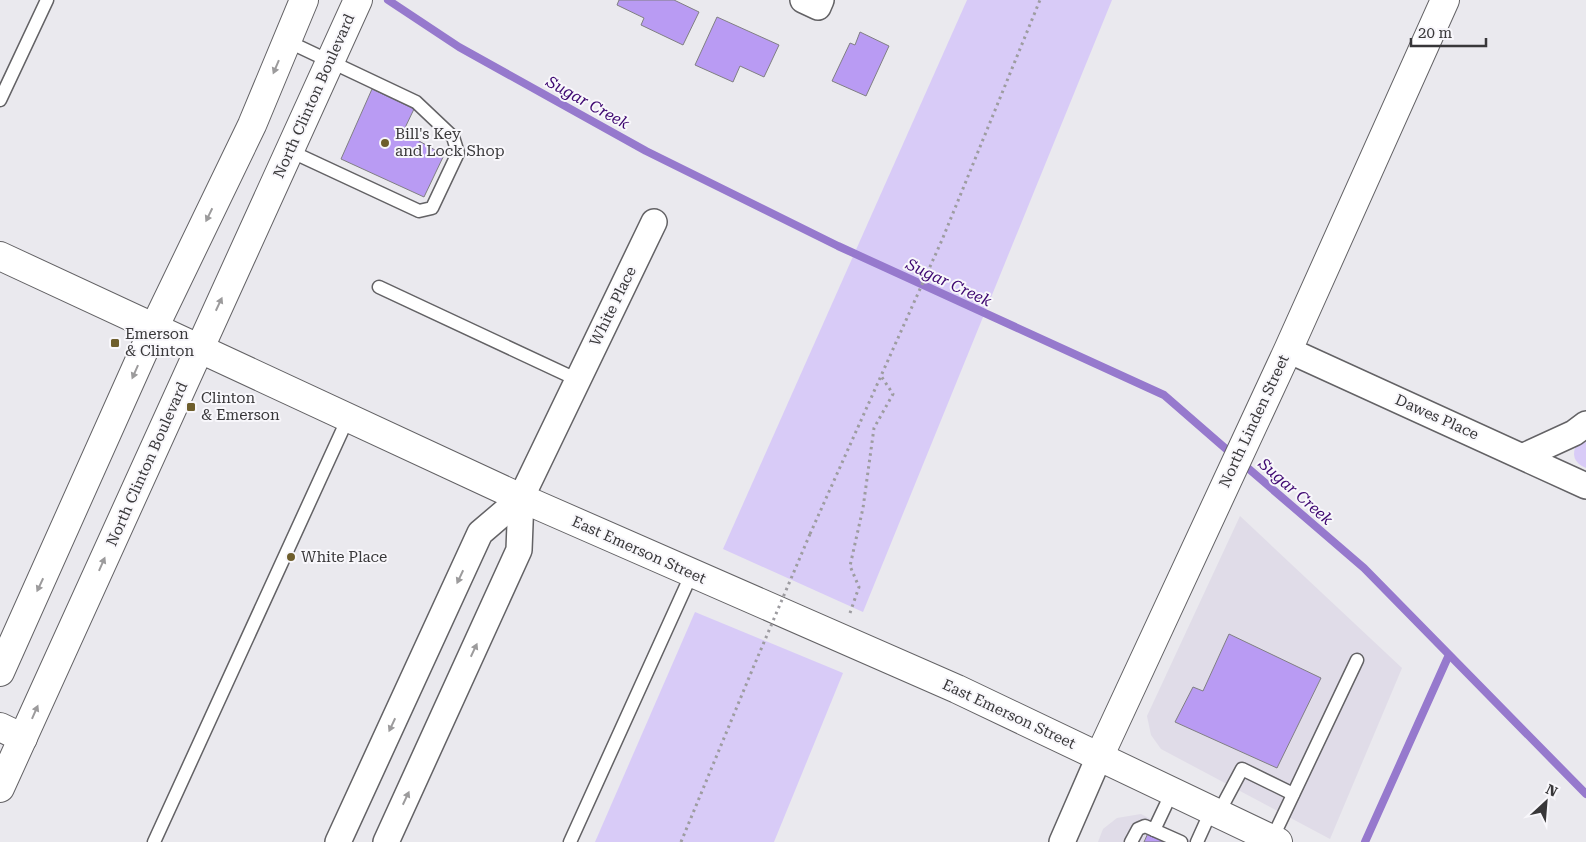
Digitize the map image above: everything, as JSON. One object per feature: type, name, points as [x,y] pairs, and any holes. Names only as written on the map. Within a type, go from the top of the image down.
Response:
[{"type":"main road","name":"North Clinton Boulevard","points":[[0,788],[11,732],[199,349],[358,0]]},
{"type":"main road","name":"North Linden Street","points":[[1099,757],[1257,412],[1288,350],[1445,0]]},
{"type":"main road","points":[[0,672],[154,328],[252,125],[303,3]]},
{"type":"main road","name":"East Emerson Street","points":[[0,256],[521,498],[957,689],[1215,812],[1260,838]]},
{"type":"street","points":[[803,0],[818,6],[821,0]]},
{"type":"street","name":"White Place","points":[[386,842],[519,550],[521,498],[654,222]]},
{"type":"street","name":"Dawes Place","points":[[1288,350],[1524,456],[1586,486]]},
{"type":"street","points":[[1524,456],[1574,432],[1586,424]]},
{"type":"street","name":"White Place","points":[[338,842],[480,533],[521,498]]},
{"type":"street","name":"North Linden Street","points":[[1062,842],[1099,757]]},
{"type":"lane","points":[[0,100],[47,0]]},
{"type":"lane","points":[[287,40],[416,102],[454,137],[458,152],[432,208],[419,211],[290,151]]},
{"type":"lane","points":[[378,287],[578,380]]},
{"type":"lane","points":[[154,842],[348,418]]},
{"type":"lane","points":[[570,842],[692,573]]},
{"type":"lane","points":[[1260,838],[1293,794],[1357,660]]},
{"type":"lane","points":[[1197,842],[1242,769],[1293,794]]},
{"type":"lane","points":[[1154,830],[1172,792]]},
{"type":"lane","points":[[1131,842],[1140,826],[1180,842]]},
{"type":"path","points":[[681,842],[810,534],[942,240],[1040,0]]},
{"type":"path","points":[[843,638],[859,587],[850,566],[862,508],[874,428],[893,394],[881,375]]},
{"type":"shaded area","points":[[967,0],[1112,0],[863,612],[723,549]]},
{"type":"shaded area","points":[[1586,437],[1586,468],[1576,461],[1574,451],[1577,443]]},
{"type":"shaded area","points":[[1240,516],[1402,668],[1330,839],[1161,749],[1151,735],[1147,716]]},
{"type":"shaded area","points":[[695,612],[843,673],[774,842],[595,842]]},
{"type":"shaded area","points":[[1141,814],[1194,842],[1098,842],[1103,829],[1117,818]]},
{"type":"building","points":[[619,0],[674,0],[699,12],[683,45],[641,25],[644,18],[617,5]]},
{"type":"building","points":[[717,17],[779,45],[764,77],[740,66],[733,82],[695,65]]},
{"type":"building","points":[[860,32],[889,46],[866,96],[832,81],[850,43],[855,45]]},
{"type":"building","name":"Bill's Key and Lock Shop","points":[[372,89],[414,109],[403,132],[444,155],[424,197],[341,159]]},
{"type":"building","points":[[1229,634],[1321,678],[1277,768],[1175,722],[1193,687],[1203,691]]},
{"type":"building","points":[[1148,833],[1169,842],[1144,842]]},
{"type":"waterway","name":"Sugar Creek","points":[[388,0],[459,47],[646,151],[838,246],[1164,395],[1233,455]]},
{"type":"waterway","name":"Sugar Creek","points":[[1242,463],[1364,568],[1586,794]]},
{"type":"waterway","name":"Sugar Creek","points":[[1365,842],[1448,657]]},
{"type":"place","name":"Bill's Key and Lock Shop","points":[[385,143]]},
{"type":"place","name":"Emerson & Clinton","points":[[115,343]]},
{"type":"place","name":"Clinton & Emerson","points":[[191,407]]},
{"type":"place","name":"White Place","points":[[291,557]]}]
